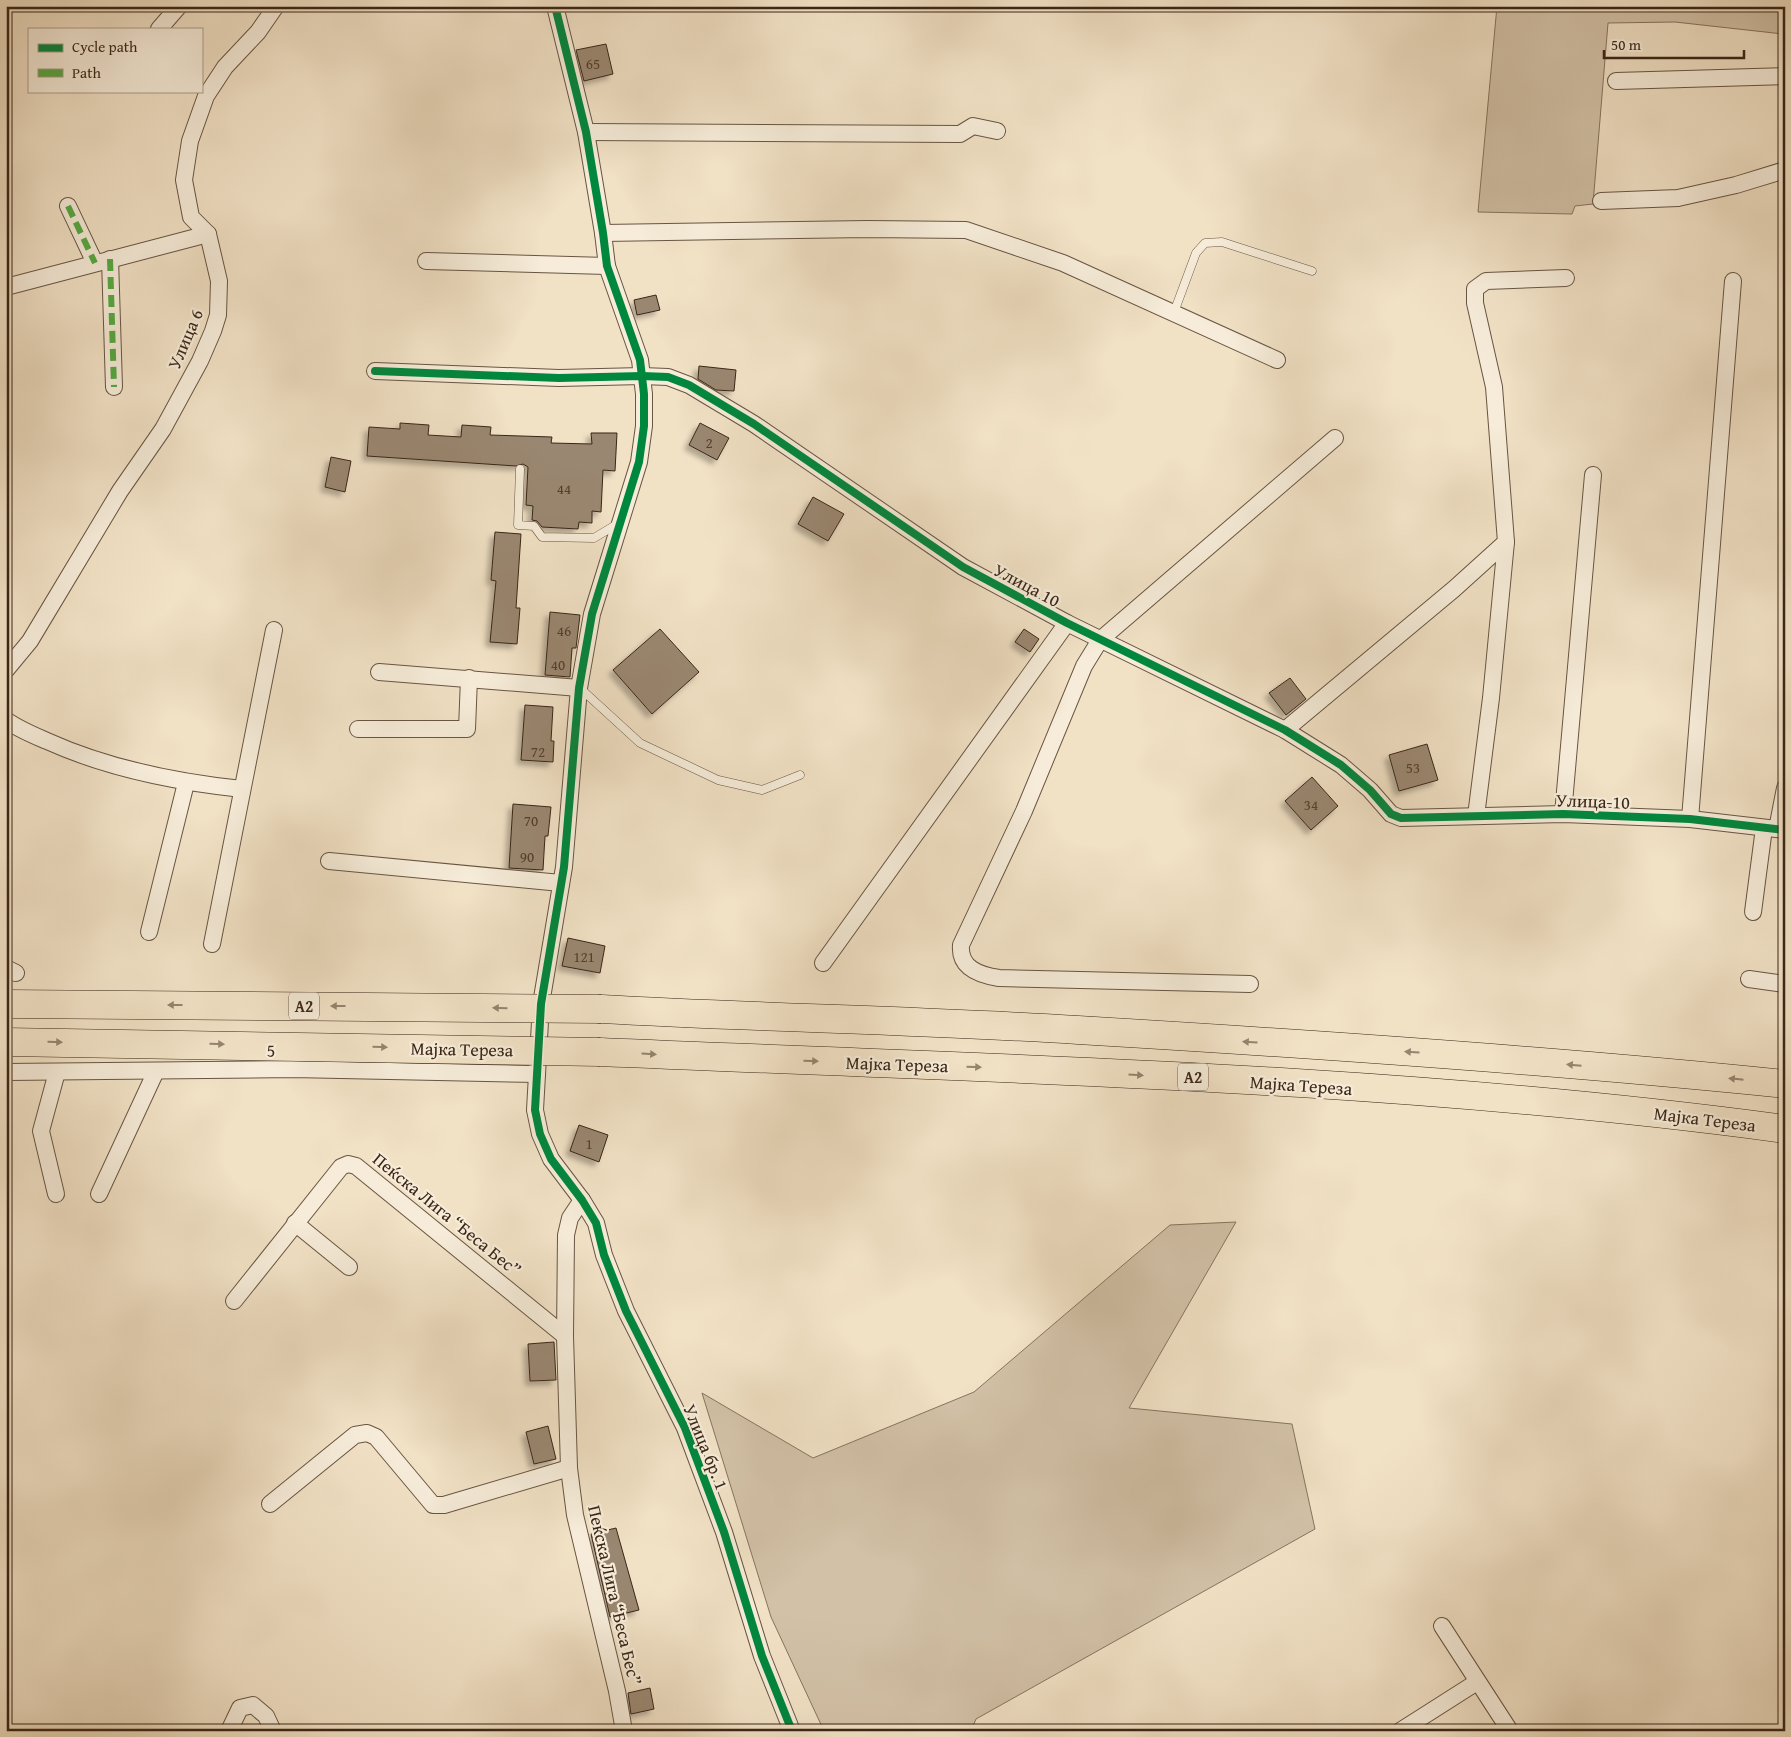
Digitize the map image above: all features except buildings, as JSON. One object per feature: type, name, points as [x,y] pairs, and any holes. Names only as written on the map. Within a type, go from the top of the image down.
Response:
[{"type":"highway","name":"A2","points":[[6,1004],[601,1009],[763,1018],[873,1019],[1079,1030],[1448,1055],[1785,1084]]},
{"type":"highway","name":"Мајка Тереза","points":[[6,1042],[600,1052],[1222,1079],[1471,1097],[1694,1116],[1785,1129]]},
{"type":"street","points":[[160,28],[179,6]]},
{"type":"street","points":[[208,234],[191,217],[184,180],[190,141],[206,96],[225,66],[258,32],[276,6]]},
{"type":"street","name":"Улица бр. 1","points":[[555,6],[586,132],[604,233],[607,266],[635,341],[642,376],[644,426],[639,462],[623,520],[592,614],[579,688],[561,883],[541,1004],[535,1110],[540,1134],[551,1160],[582,1200],[596,1223],[604,1255],[626,1311],[685,1428],[724,1532],[762,1656],[792,1731]]},
{"type":"street","points":[[1616,81],[1785,76]]},
{"type":"street","points":[[586,132],[960,134],[974,126],[997,131]]},
{"type":"street","points":[[1601,200],[1678,198],[1736,185],[1785,170]]},
{"type":"street","points":[[68,206],[103,261],[114,387]]},
{"type":"street","points":[[604,233],[868,229],[966,230],[1063,263],[1173,315],[1277,360]]},
{"type":"street","points":[[6,287],[208,234]]},
{"type":"street","name":"Улица 6","points":[[6,670],[30,640],[120,491],[163,430],[200,361],[213,331],[220,299],[219,281],[208,234]]},
{"type":"street","points":[[426,261],[607,266]]},
{"type":"street","points":[[1476,816],[1492,689],[1506,542],[1494,387],[1476,304],[1475,289],[1486,281],[1566,278]]},
{"type":"street","points":[[1690,819],[1733,281]]},
{"type":"street","name":"Улица 10","points":[[375,371],[559,378],[668,377],[696,389],[754,424],[963,567],[1100,640],[1284,730],[1340,765],[1370,790],[1392,814],[1400,818]]},
{"type":"street","points":[[1250,984],[999,978],[974,971],[960,954],[965,936],[1024,811],[1084,666],[1100,640],[1335,438]]},
{"type":"street","points":[[1564,814],[1593,475]]},
{"type":"street","points":[[1284,730],[1454,589],[1506,542]]},
{"type":"street","points":[[823,964],[1067,623]]},
{"type":"street","points":[[212,944],[274,630]]},
{"type":"street","points":[[379,672],[579,688]]},
{"type":"street","points":[[358,729],[467,729],[468,678]]},
{"type":"street","points":[[6,720],[30,734],[87,759],[186,783],[242,789]]},
{"type":"street","points":[[149,932],[186,783]]},
{"type":"street","points":[[1753,912],[1785,788]]},
{"type":"street","name":"Улица-10","points":[[1400,818],[1421,820],[1476,816],[1564,814],[1690,819],[1775,829]]},
{"type":"street","points":[[329,861],[561,883]]},
{"type":"street","points":[[1749,979],[1785,984]]},
{"type":"street","name":"5","points":[[6,1072],[293,1069],[537,1074]]},
{"type":"street","points":[[99,1194],[156,1071]]},
{"type":"street","points":[[56,1194],[41,1132],[57,1072]]},
{"type":"street","name":"Пеќска Лига “Беса Бес”","points":[[234,1301],[341,1167],[348,1164],[356,1166],[565,1336]]},
{"type":"street","name":"Пеќска Лига “Беса Бес”","points":[[582,1200],[570,1218],[566,1235],[565,1336],[569,1468],[575,1515],[617,1691],[624,1731]]},
{"type":"street","points":[[295,1223],[349,1267]]},
{"type":"street","points":[[270,1504],[356,1435],[367,1433],[376,1437],[433,1505],[444,1505],[569,1468]]},
{"type":"street","points":[[1442,1626],[1510,1731]]},
{"type":"street","points":[[1400,1731],[1477,1682]]},
{"type":"street","points":[[229,1731],[240,1708],[253,1705],[266,1716],[273,1731]]},
{"type":"lane","points":[[1173,315],[1196,253],[1205,243],[1222,242],[1312,271]]},
{"type":"lane","points":[[520,469],[518,525],[534,526],[542,537],[594,538],[623,520]]},
{"type":"lane","points":[[579,688],[640,743],[718,780],[762,790],[800,775]]},
{"type":"shaded area","points":[[1497,6],[1785,6],[1785,31],[1783,34],[1675,22],[1608,23],[1593,204],[1575,206],[1572,214],[1478,212]]},
{"type":"shaded area","points":[[1236,1222],[1129,1408],[1292,1424],[1315,1529],[976,1719],[971,1731],[824,1731],[771,1617],[702,1393],[813,1458],[974,1392],[1170,1225]]},
{"type":"marked path","points":[[68,206],[95,263]]},
{"type":"marked path","points":[[110,259],[114,387]]},
{"type":"cycle path","points":[[555,6],[586,132],[607,266],[640,360],[644,394],[644,426],[639,462],[592,614],[579,688],[564,867],[541,1004],[535,1110],[540,1134],[551,1159],[582,1200],[596,1223],[604,1255],[626,1311],[685,1428],[724,1532],[762,1656],[792,1731]]},
{"type":"cycle path","points":[[375,371],[559,378],[668,377],[689,385],[754,424],[963,567],[1067,623],[1285,730],[1341,765],[1370,790],[1391,814],[1401,818],[1563,814],[1690,819],[1785,830]]}]
